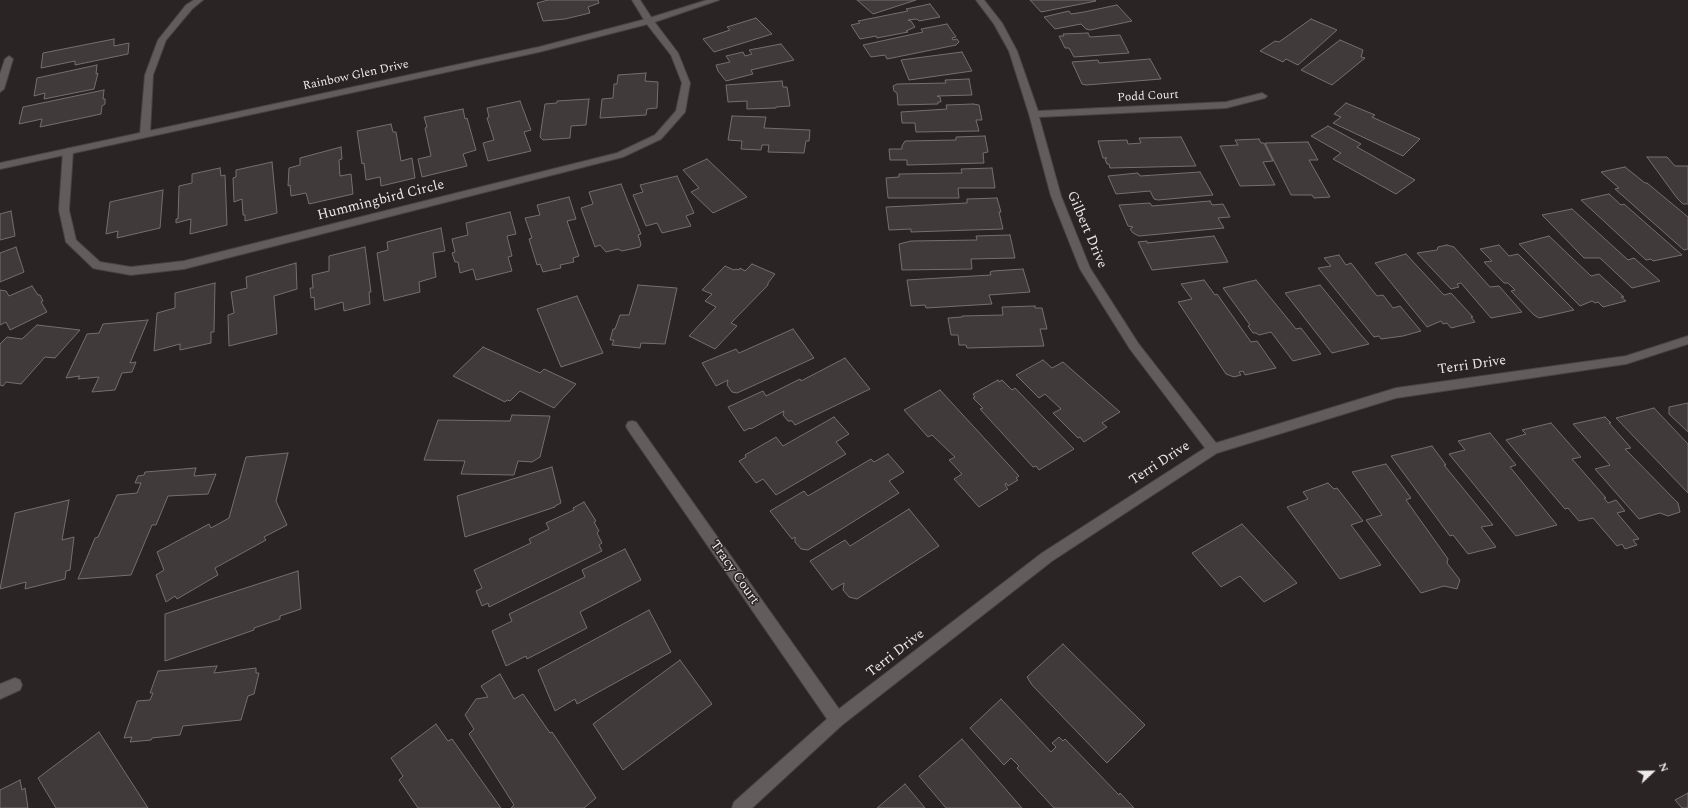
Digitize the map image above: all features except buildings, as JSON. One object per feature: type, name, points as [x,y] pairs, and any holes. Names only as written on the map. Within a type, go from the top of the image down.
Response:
[{"type":"street","points":[[145,134],[149,75],[162,40],[188,7],[199,0]]},
{"type":"street","name":"Hummingbird Circle","points":[[68,151],[64,210],[71,242],[97,265],[131,272],[184,265],[620,155],[658,137],[680,112],[686,83],[675,55],[648,21],[636,0]]},
{"type":"street","name":"Rainbow Glen Drive","points":[[0,166],[539,49],[648,21],[715,0]]},
{"type":"street","name":"Gilbert Drive","points":[[980,0],[998,23],[1013,51],[1034,114],[1056,196],[1085,269],[1134,346],[1213,448]]},
{"type":"street","points":[[0,89],[9,60]]},
{"type":"street","name":"Podd Court","points":[[1034,114],[1226,105],[1262,96]]},
{"type":"street","name":"Terri Drive","points":[[740,808],[837,720],[1047,558],[1213,448],[1396,393],[1626,360],[1688,340]]},
{"type":"street","name":"Tracy Court","points":[[632,426],[837,720]]},
{"type":"street","points":[[0,692],[15,685]]}]
